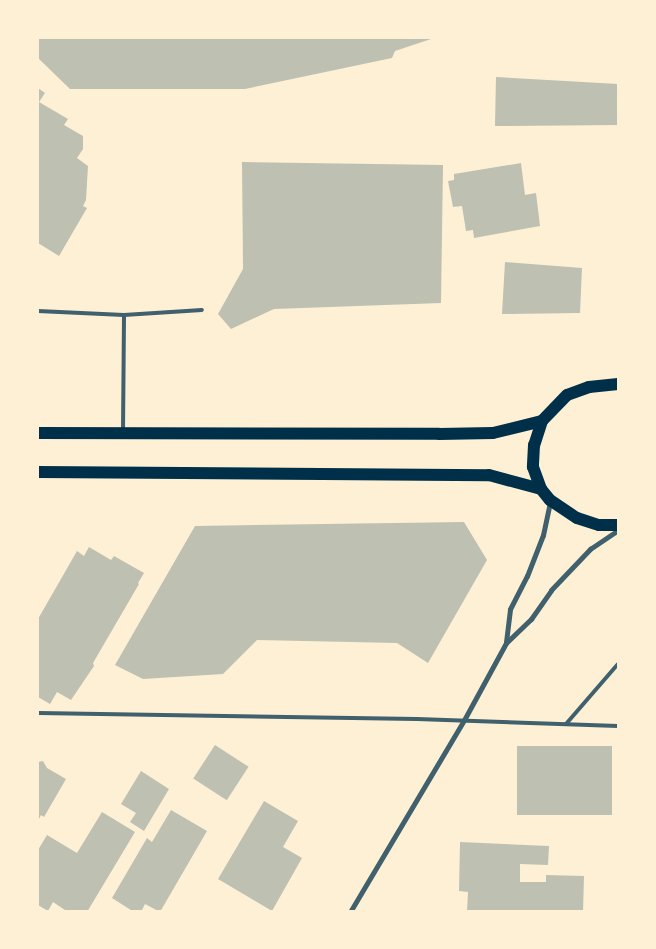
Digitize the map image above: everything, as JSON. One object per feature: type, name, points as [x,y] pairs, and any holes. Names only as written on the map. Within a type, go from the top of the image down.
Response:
[{"type":"main road","points":[[617,383],[589,387],[567,396],[542,421],[534,445],[533,467],[541,489],[550,500],[577,518],[599,525],[618,525]]},
{"type":"main road","points":[[38,433],[493,433],[542,421]]},
{"type":"main road","points":[[38,472],[489,475],[541,489]]},
{"type":"street","points":[[506,642],[510,609],[527,576],[540,543],[550,500]]},
{"type":"street","points":[[350,912],[464,720],[506,642],[531,619],[551,590],[590,549],[618,530]]},
{"type":"lane","points":[[38,311],[124,316],[202,310]]},
{"type":"lane","points":[[123,433],[124,316]]},
{"type":"lane","points":[[566,724],[618,664]]},
{"type":"lane","points":[[38,714],[464,720],[618,726]]},
{"type":"building","points":[[38,38],[434,38],[395,51],[392,58],[245,89],[70,89],[38,58]]},
{"type":"building","points":[[496,77],[618,84],[618,125],[495,126]]},
{"type":"building","points":[[38,88],[45,93],[39,102],[68,119],[64,125],[83,136],[83,149],[77,158],[88,166],[86,200],[83,206],[87,208],[59,256],[38,243]]},
{"type":"building","points":[[242,162],[443,165],[441,303],[274,309],[231,329],[218,314],[243,269]]},
{"type":"building","points":[[521,163],[525,195],[536,193],[540,226],[474,238],[473,230],[466,231],[462,206],[453,207],[448,181],[454,180],[454,174]]},
{"type":"building","points":[[505,262],[582,268],[580,313],[502,314]]},
{"type":"building","points":[[464,522],[487,560],[428,663],[397,643],[257,640],[223,674],[143,679],[115,665],[195,526]]},
{"type":"building","points":[[89,547],[111,560],[114,556],[144,573],[93,663],[94,666],[71,700],[57,692],[50,704],[38,697],[38,619],[77,551],[84,556]]},
{"type":"building","points":[[215,745],[249,767],[227,800],[193,779]]},
{"type":"building","points":[[517,746],[612,746],[612,815],[517,815]]},
{"type":"building","points":[[43,761],[47,768],[66,779],[44,817],[41,815],[38,821],[38,762]]},
{"type":"building","points":[[141,771],[169,789],[144,831],[130,822],[136,813],[121,804]]},
{"type":"building","points":[[264,801],[298,821],[283,847],[302,858],[272,911],[218,879]]},
{"type":"building","points":[[171,810],[207,831],[160,912],[145,904],[141,912],[134,912],[112,898],[147,838],[152,842]]},
{"type":"building","points":[[102,812],[135,832],[87,912],[68,912],[53,902],[48,911],[38,905],[38,850],[47,835],[77,853]]},
{"type":"building","points":[[460,842],[549,846],[548,865],[520,864],[520,882],[546,882],[546,875],[584,876],[583,912],[467,912],[468,892],[459,891]]}]
